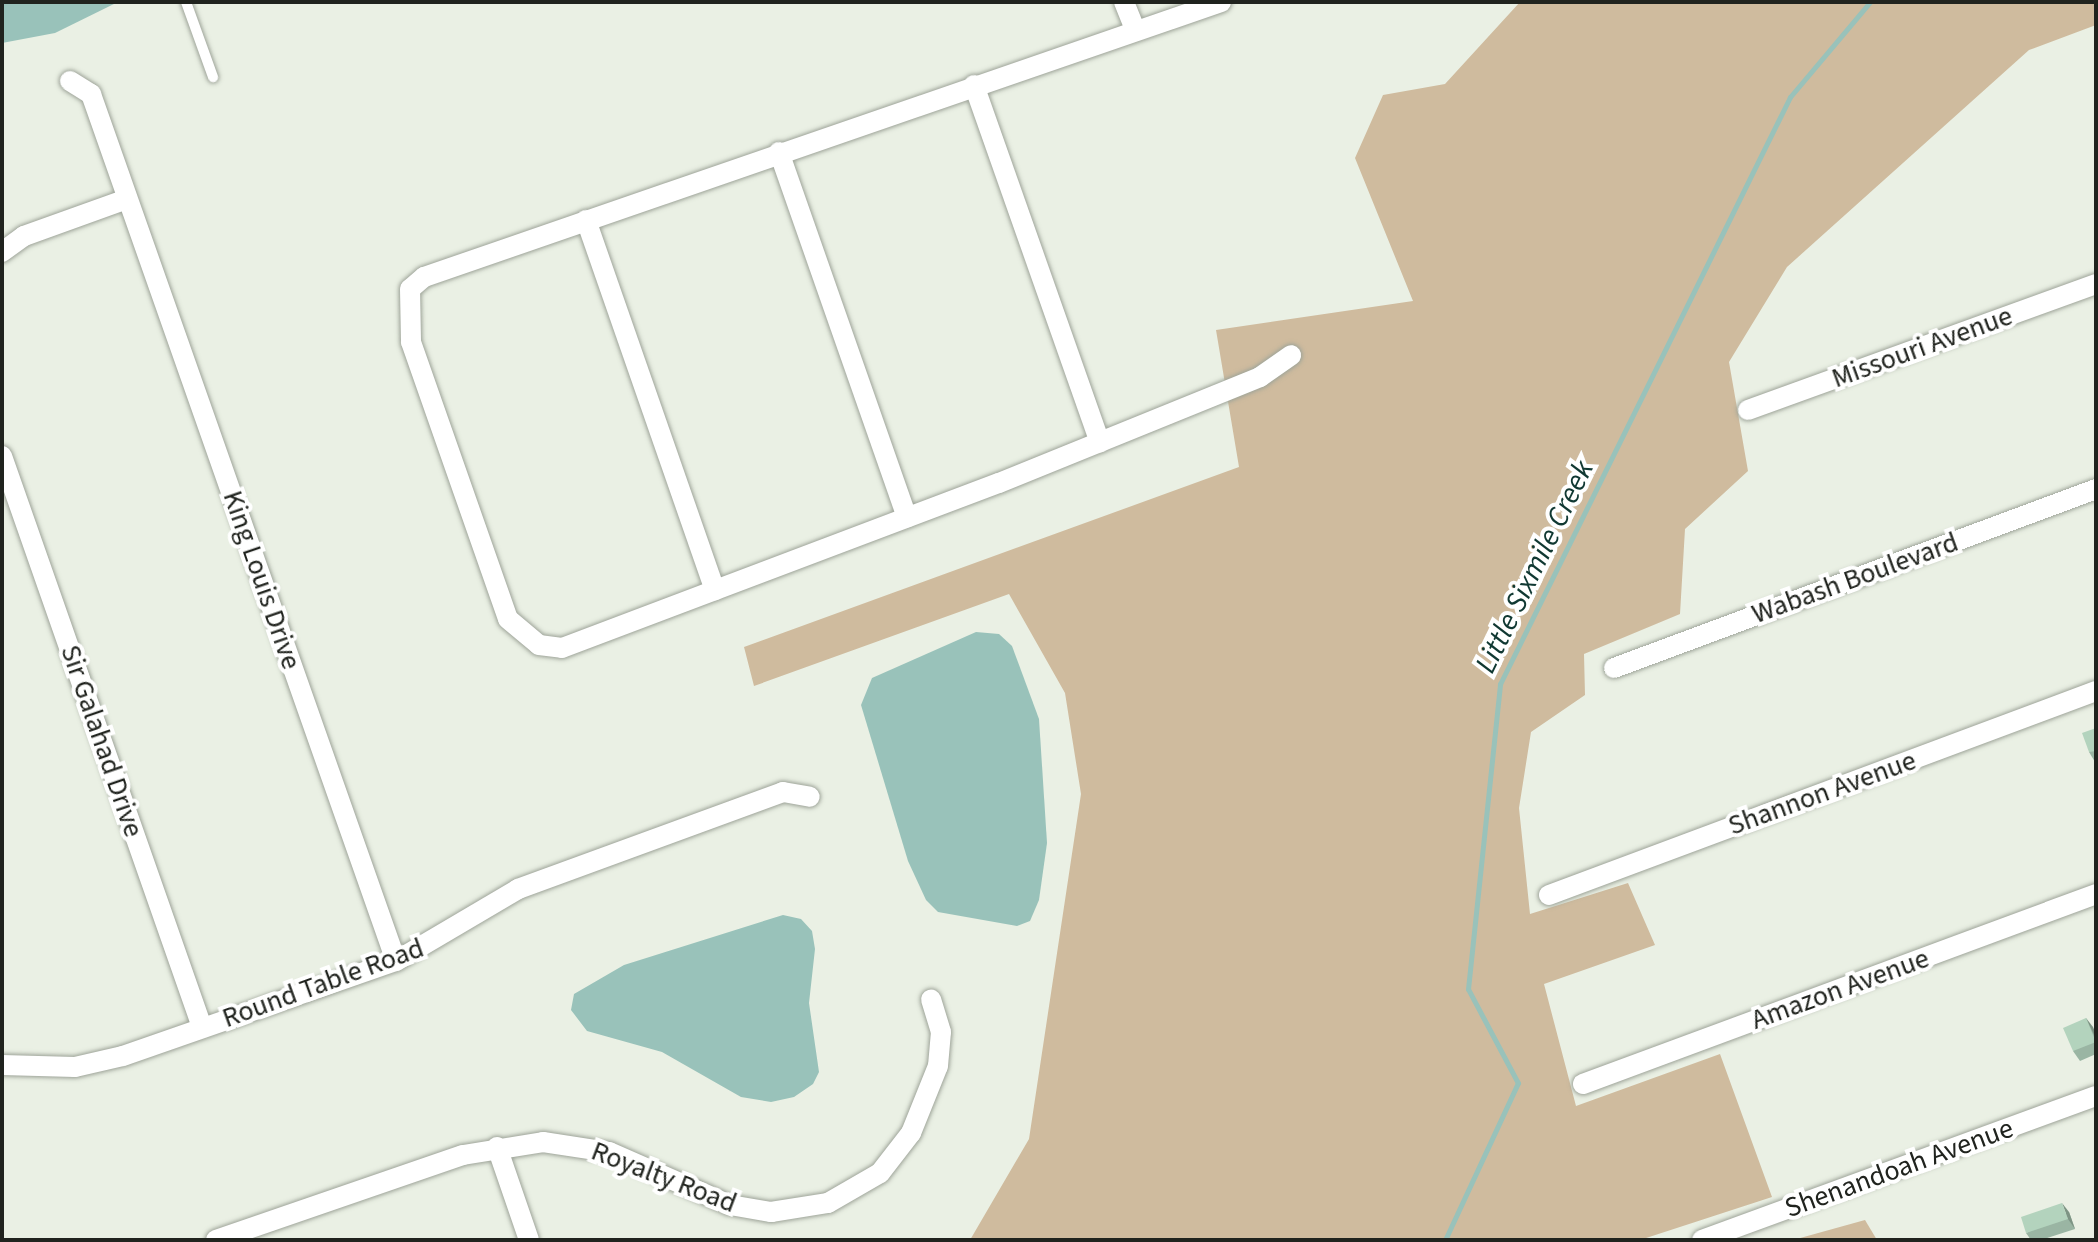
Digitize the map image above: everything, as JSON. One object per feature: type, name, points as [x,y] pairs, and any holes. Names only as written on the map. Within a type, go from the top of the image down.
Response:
[{"type":"street","points":[[1124,2],[1135,29]]},
{"type":"street","points":[[1221,2],[1135,29],[424,277],[410,289],[411,342],[508,619],[524,637],[562,648],[1100,442],[1260,377],[1291,355]]},
{"type":"street","name":"King Louis Drive","points":[[70,81],[91,94],[396,961]]},
{"type":"street","points":[[974,85],[1100,442]]},
{"type":"street","points":[[779,152],[907,517]]},
{"type":"street","points":[[2,252],[24,236],[127,199]]},
{"type":"street","points":[[586,220],[715,590]]},
{"type":"street","name":"Missouri Avenue","points":[[1748,410],[2096,284]]},
{"type":"street","name":"Sir Galahad Drive","points":[[2,456],[202,1027]]},
{"type":"street","name":"Wabash Boulevard","points":[[1614,668],[2096,489]]},
{"type":"street","name":"Shannon Avenue","points":[[1549,895],[2096,691]]},
{"type":"street","name":"Round Table Road","points":[[2,1065],[75,1067],[202,1027],[396,961],[518,889],[783,792],[810,797]]},
{"type":"street","name":"Amazon Avenue","points":[[1583,1084],[2096,894]]},
{"type":"street","name":"Royalty Road","points":[[216,1240],[497,1147],[543,1142],[609,1152],[730,1205],[771,1212],[828,1203],[880,1173],[911,1133],[938,1066],[941,1032],[931,1000]]},
{"type":"street","name":"Shenandoah Avenue","points":[[1702,1240],[2096,1096]]},
{"type":"street","points":[[497,1147],[529,1240]]},
{"type":"lane","points":[[186,2],[213,77]]},
{"type":"shaded area","points":[[1520,2],[2096,2],[2096,25],[2029,50],[1787,267],[1729,362],[1748,471],[1685,529],[1680,614],[1584,654],[1585,695],[1531,732],[1519,808],[1530,914],[1628,883],[1655,945],[1544,984],[1576,1106],[1720,1054],[1772,1197],[1640,1240],[970,1240],[1029,1139],[1081,794],[1065,693],[1009,594],[754,686],[744,647],[1239,467],[1216,330],[1413,301],[1355,158],[1383,95],[1445,84]]},
{"type":"shaded area","points":[[1865,1220],[1877,1240],[1793,1240]]},
{"type":"water","points":[[2,2],[118,2],[55,33],[2,43]]},
{"type":"water","points":[[976,632],[999,634],[1012,646],[1039,719],[1047,843],[1039,900],[1030,921],[1017,926],[938,912],[926,900],[908,861],[861,705],[872,678]]},
{"type":"water","points":[[783,915],[801,919],[812,931],[815,949],[809,1003],[819,1072],[813,1084],[794,1097],[771,1102],[741,1097],[662,1052],[587,1031],[571,1010],[574,994],[624,965]]},
{"type":"building","points":[[2096,728],[2096,751],[2089,752],[2082,733]]},
{"type":"building","points":[[2086,1018],[2096,1042],[2073,1051],[2063,1028]]},
{"type":"building","points":[[2062,1203],[2068,1219],[2026,1233],[2021,1217]]},
{"type":"waterway","name":"Little Sixmile Creek","points":[[1445,1240],[1518,1083],[1468,989],[1500,684],[1790,97],[1870,2]]}]
